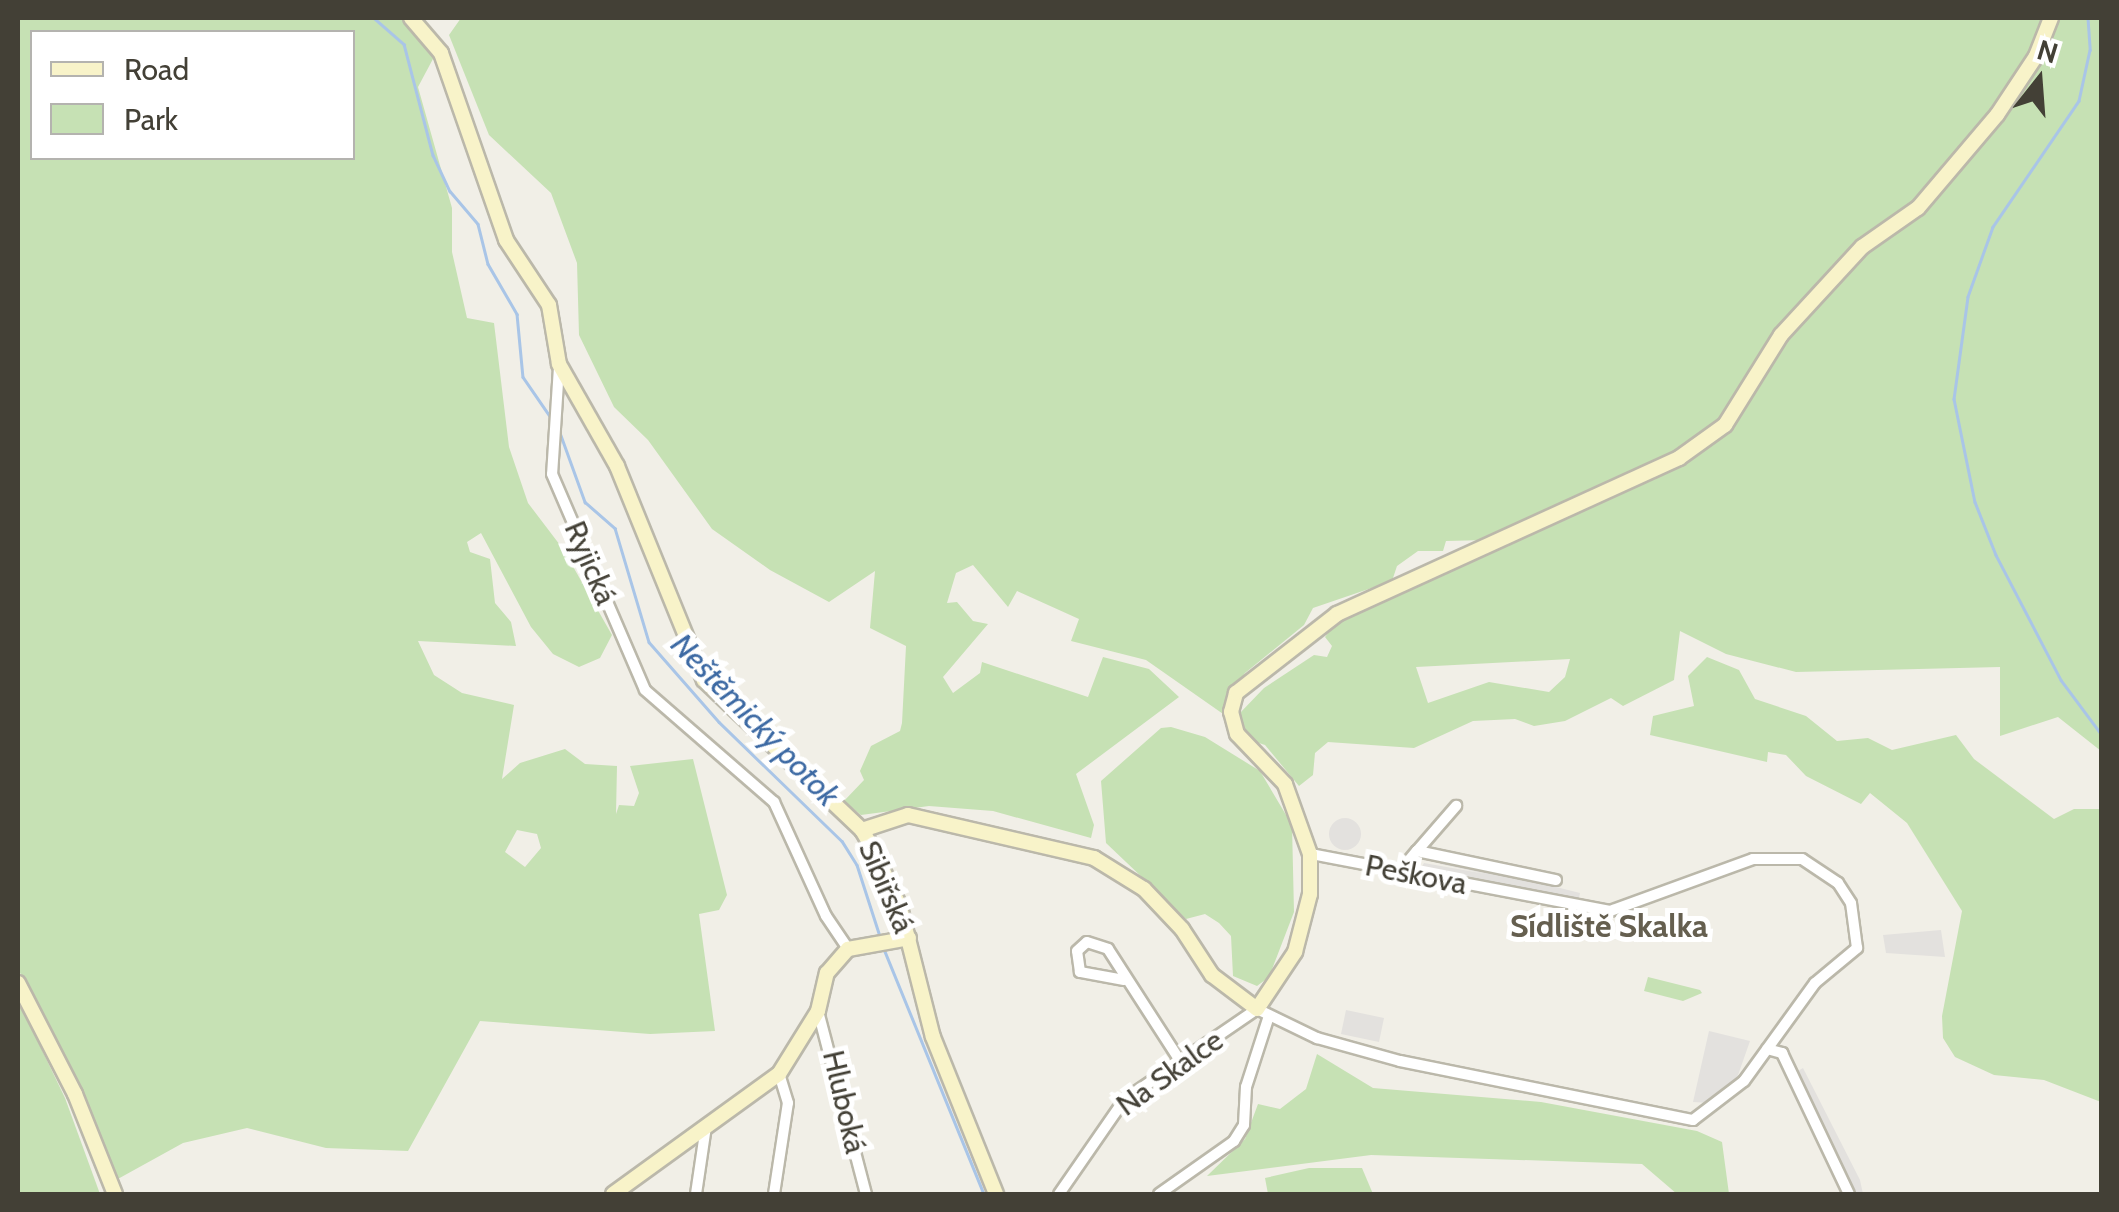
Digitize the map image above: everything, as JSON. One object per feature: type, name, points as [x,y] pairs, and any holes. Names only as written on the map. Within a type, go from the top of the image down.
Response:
[{"type":"street","name":"Ryjická","points":[[411,18],[440,53],[466,117],[506,240],[549,305],[559,364],[552,474],[644,690],[774,802],[826,916],[848,949]]},
{"type":"street","points":[[862,830],[908,814],[1094,858],[1144,889],[1182,929],[1212,975],[1263,1012],[1295,952],[1310,894],[1310,854],[1285,784],[1237,734],[1231,712],[1236,692],[1338,614],[1679,458],[1725,425],[1781,335],[1862,247],[1918,208],[1998,114],[2036,56],[2051,18]]},
{"type":"street","name":"Sibiřská","points":[[559,364],[617,466],[704,680],[862,830],[909,938],[933,1037],[996,1194]]},
{"type":"street","points":[[1400,871],[1456,806]]},
{"type":"street","points":[[1416,850],[1556,880]]},
{"type":"street","name":"Peškova","points":[[1263,1012],[1317,1038],[1400,1062],[1693,1120],[1744,1081],[1815,983],[1857,948],[1851,903],[1819,868],[1802,859],[1753,859],[1610,911],[1310,854]]},
{"type":"street","points":[[614,1194],[780,1074],[818,1012],[827,973],[848,949],[909,938]]},
{"type":"street","points":[[1124,980],[1080,972],[1077,951],[1098,943],[1124,980],[1182,1064]]},
{"type":"street","points":[[18,983],[75,1094],[114,1194]]},
{"type":"street","name":"Hluboká","points":[[818,1012],[866,1194]]},
{"type":"street","name":"Na Skalce","points":[[1059,1194],[1124,1100],[1263,1012]]},
{"type":"street","name":"Na Skalce","points":[[1159,1194],[1234,1140],[1244,1125],[1246,1087],[1263,1012]]},
{"type":"street","points":[[1767,1050],[1782,1053],[1849,1194]]},
{"type":"street","points":[[774,1194],[788,1103],[780,1074]]},
{"type":"street","points":[[696,1194],[706,1124]]},
{"type":"green space","points":[[18,18],[402,18],[434,57],[418,87],[452,208],[452,252],[467,318],[494,323],[509,447],[528,503],[563,549],[612,635],[600,658],[579,667],[553,654],[531,627],[481,533],[467,542],[470,552],[490,559],[495,603],[511,622],[516,646],[418,641],[434,675],[462,693],[514,705],[502,779],[520,763],[565,749],[585,764],[617,766],[616,814],[619,805],[634,806],[639,793],[630,766],[693,759],[727,895],[719,910],[699,914],[715,1031],[650,1034],[480,1021],[408,1151],[326,1148],[247,1128],[183,1143],[116,1180],[81,1091],[18,969]],"holes":[[[517,830],[537,834],[541,848],[525,867],[505,852]]]},
{"type":"green space","points":[[461,18],[2045,18],[2032,53],[1993,111],[1914,204],[1777,331],[1721,421],[1676,454],[1486,540],[1446,541],[1443,551],[1418,551],[1397,566],[1392,581],[1313,608],[1304,625],[1245,673],[1230,693],[1226,716],[1146,660],[1071,641],[1079,619],[1017,591],[1008,607],[973,565],[956,573],[947,603],[957,602],[973,621],[988,624],[943,677],[953,693],[980,673],[982,662],[1088,697],[1103,657],[1149,669],[1179,697],[1076,774],[1094,825],[1091,838],[993,811],[929,806],[861,815],[844,801],[864,780],[860,771],[871,746],[900,731],[902,723],[906,646],[870,628],[875,571],[829,602],[770,570],[712,529],[648,440],[614,407],[579,335],[577,263],[551,193],[489,135],[449,35]]},
{"type":"green space","points":[[2057,18],[2101,18],[2101,751],[2058,717],[2000,736],[2000,667],[1796,672],[1726,654],[1680,631],[1674,680],[1623,706],[1611,698],[1565,721],[1534,726],[1515,719],[1473,721],[1414,748],[1328,742],[1315,753],[1313,775],[1299,786],[1265,745],[1250,740],[1239,714],[1264,688],[1314,655],[1327,657],[1332,646],[1325,637],[1340,618],[1729,429],[1785,339],[1865,251],[1922,212],[2041,59]],"holes":[[[1570,659],[1565,677],[1549,692],[1489,682],[1428,703],[1416,667]]]},
{"type":"green space","points":[[1707,657],[1739,670],[1755,699],[1806,716],[1837,741],[1868,738],[1892,750],[1956,735],[1974,759],[2054,819],[2074,809],[2101,809],[2101,1102],[2044,1080],[1994,1075],[1955,1057],[1943,1038],[1942,1016],[1962,911],[1907,823],[1870,793],[1861,804],[1806,776],[1786,755],[1768,752],[1767,762],[1650,735],[1653,716],[1694,706],[1688,676]]},
{"type":"green space","points":[[1161,728],[1205,737],[1260,771],[1292,825],[1294,912],[1269,977],[1257,986],[1233,976],[1231,936],[1219,923],[1205,914],[1186,919],[1106,843],[1101,781]]},
{"type":"green space","points":[[1648,977],[1702,993],[1683,1001],[1644,991]]},
{"type":"green space","points":[[18,1000],[65,1098],[100,1194],[18,1194]]},
{"type":"green space","points":[[1317,1054],[1373,1088],[1541,1102],[1697,1131],[1722,1142],[1729,1194],[1677,1194],[1642,1164],[1371,1155],[1207,1176],[1245,1139],[1258,1104],[1280,1109],[1306,1089]]},
{"type":"green space","points":[[1309,1168],[1362,1168],[1373,1194],[1268,1194],[1265,1178]]},
{"type":"shaded area","points":[[1345,818],[1357,822],[1361,834],[1357,846],[1345,850],[1333,846],[1329,834],[1333,822]]},
{"type":"shaded area","points":[[1441,858],[1580,893],[1578,903],[1419,871],[1424,863],[1486,874],[1440,864]]},
{"type":"shaded area","points":[[1941,930],[1945,957],[1886,953],[1883,935]]},
{"type":"shaded area","points":[[1346,1010],[1384,1018],[1379,1042],[1341,1034]]},
{"type":"shaded area","points":[[1709,1031],[1750,1041],[1737,1078],[1709,1103],[1693,1102]]},
{"type":"shaded area","points":[[1803,1068],[1860,1180],[1863,1194],[1843,1194],[1788,1077]]},
{"type":"waterway","name":"Neštěmický potok","points":[[374,18],[404,44],[433,155],[450,191],[478,224],[488,264],[517,314],[523,377],[552,419]]},
{"type":"waterway","points":[[2088,18],[2090,50],[2079,101],[1993,227],[1968,297],[1954,399],[1975,502],[1996,555],[2061,680],[2102,735]]},
{"type":"waterway","name":"Neštěmický potok","points":[[559,430],[585,502],[615,528],[649,642],[719,722],[842,841],[857,865],[880,936]]},
{"type":"waterway","name":"Neštěmický potok","points":[[884,949],[984,1194]]},
{"type":"district","name":"Sídliště Skalka","points":[[1609,926]]}]
